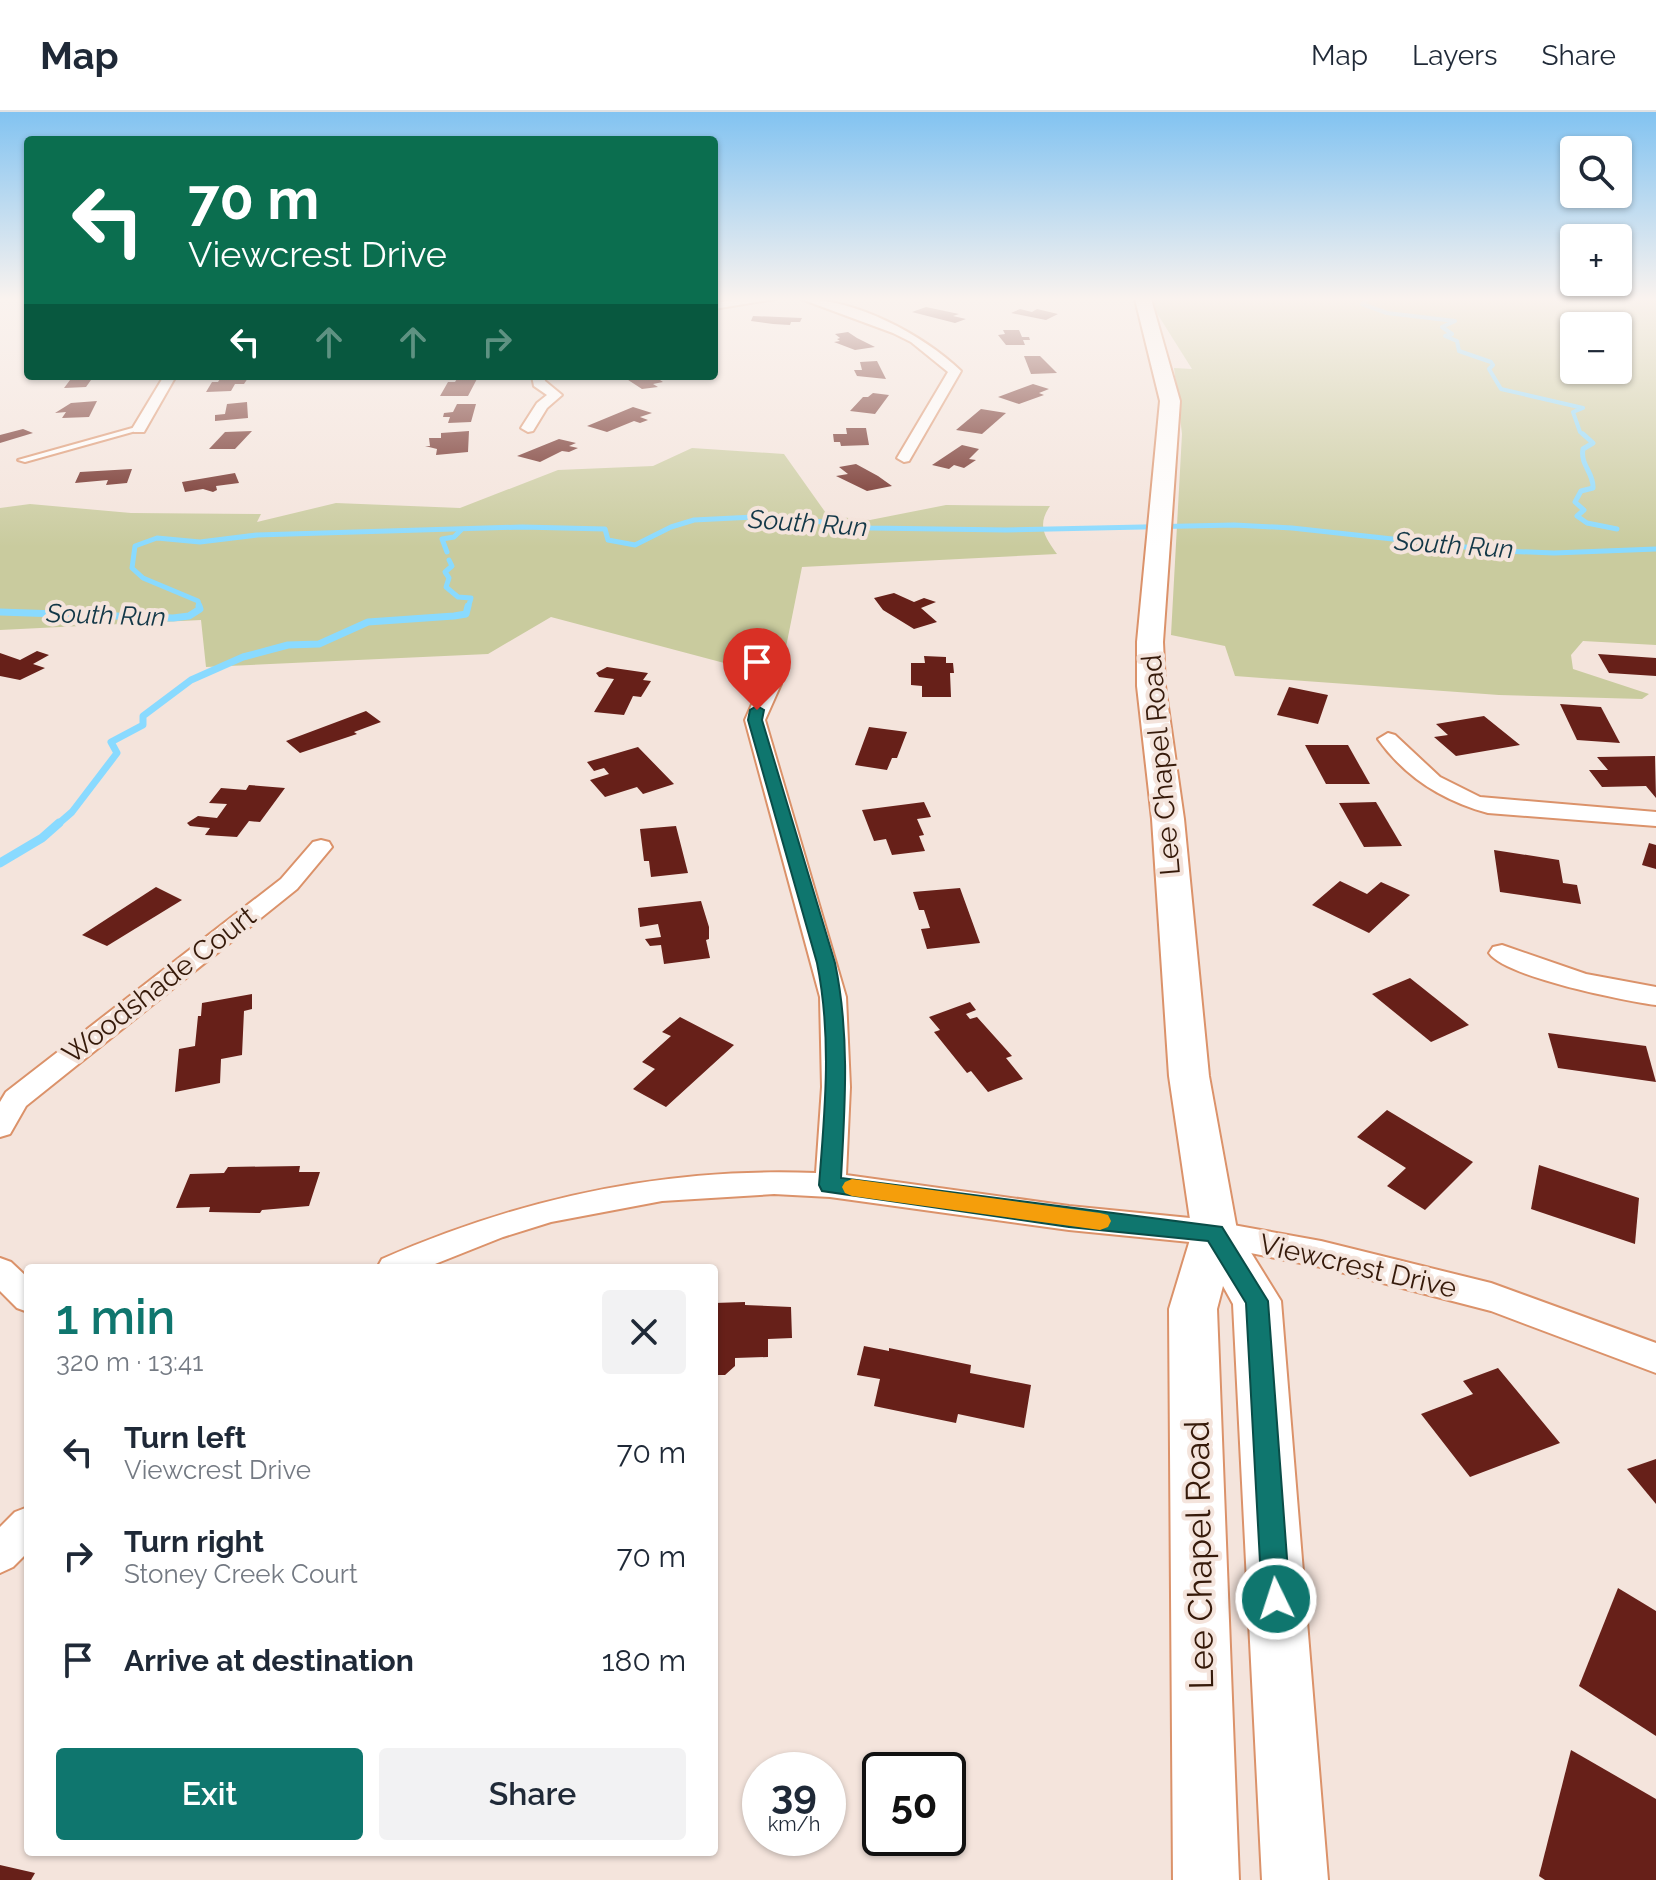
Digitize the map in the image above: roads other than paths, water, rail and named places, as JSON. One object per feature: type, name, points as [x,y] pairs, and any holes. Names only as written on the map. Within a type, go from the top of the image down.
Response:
[{"type":"main road","name":"Lee Chapel Road","points":[[1165,382],[1170,401],[1150,642],[1151,686],[1168,819],[1189,1076],[1215,1233],[1257,1301],[1295,1880]]},
{"type":"main road","name":"Lee Chapel Road","points":[[1206,1880],[1193,1309],[1215,1233]]},
{"type":"street","points":[[139,429],[167,382]]},
{"type":"street","points":[[528,428],[542,406],[555,395],[539,382]]},
{"type":"street","points":[[904,458],[949,382]]},
{"type":"street","points":[[771,684],[755,720],[826,963],[833,997],[836,1087],[830,1185]]},
{"type":"street","points":[[1388,739],[1435,784],[1463,800],[1488,806],[1656,819]]},
{"type":"street","name":"Woodshade Court","points":[[0,1126],[16,1099],[289,884],[321,847]]},
{"type":"street","points":[[1502,953],[1598,988],[1656,996]]},
{"type":"street","name":"Viewcrest Drive","points":[[403,1264],[494,1227],[590,1202],[658,1189],[731,1182],[830,1185],[1069,1218],[1215,1233],[1404,1273],[1490,1297],[1656,1358]]},
{"type":"street","points":[[0,1271],[24,1294]]},
{"type":"street","points":[[0,1554],[24,1529]]},
{"type":"lane","points":[[22,460],[139,429]]},
{"type":"waterway","points":[[1497,382],[1501,389],[1583,408],[1573,412],[1580,432],[1585,436]]},
{"type":"waterway","points":[[1583,434],[1593,443],[1583,449],[1593,488],[1581,491],[1575,502],[1584,510],[1577,516],[1587,523],[1617,529]]},
{"type":"waterway","name":"South Run","points":[[200,608],[198,601],[143,578],[132,568],[135,546],[157,538],[200,542],[257,535],[522,527],[605,529],[608,540],[635,545],[671,527],[694,520],[774,516],[871,528],[1006,530],[1234,525],[1292,528],[1502,551],[1554,553],[1656,549]]},
{"type":"waterway","points":[[447,552],[442,539],[454,537],[461,530]]},
{"type":"waterway","points":[[449,560],[452,566],[445,572],[449,578],[446,587],[458,597],[471,598],[468,608]]},
{"type":"waterway","name":"South Run","points":[[0,612],[173,618],[189,616],[200,609],[199,606]]},
{"type":"waterway","points":[[57,825],[72,812],[117,753],[111,742],[143,725],[143,716],[191,680],[243,657],[288,645],[319,644],[368,622],[454,616],[466,614],[468,606]]},
{"type":"waterway","points":[[0,863],[42,838],[59,823]]}]
